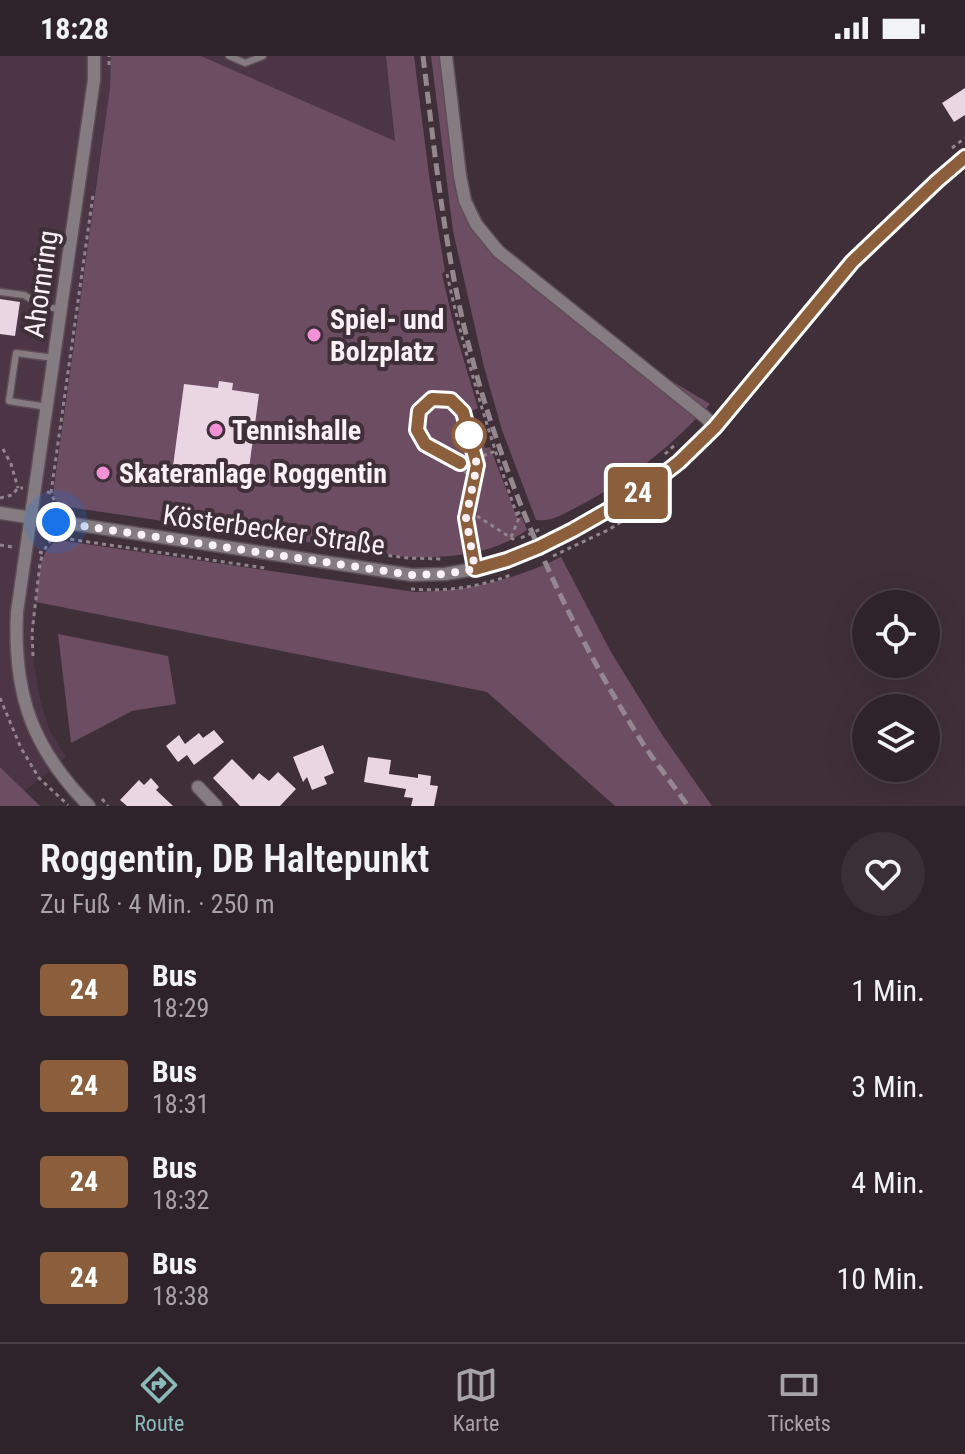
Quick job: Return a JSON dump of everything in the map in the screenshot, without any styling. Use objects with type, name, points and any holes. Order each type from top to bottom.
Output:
[{"type":"street","name":"Ahornring","points":[[89,806],[53,766],[33,727],[23,699],[15,640],[94,80],[94,56]]},
{"type":"street","points":[[446,56],[460,176],[465,201],[476,224],[498,251],[715,427]]},
{"type":"street","name":"Kösterbecker Straße","points":[[0,513],[412,575],[445,574],[507,560],[607,512],[643,490],[679,462],[715,427],[852,262],[965,157]]},
{"type":"street","points":[[198,787],[216,806]]},
{"type":"lane","points":[[229,56],[245,63],[263,56]]},
{"type":"lane","points":[[0,292],[24,295],[43,307],[61,309]]},
{"type":"lane","points":[[47,407],[9,401],[10,389],[16,353],[54,358]]},
{"type":"lane","points":[[475,482],[460,463],[425,444],[417,430],[419,411],[432,399],[451,400],[463,412],[476,458],[475,482],[466,518],[475,569]]},
{"type":"path","points":[[109,56],[109,71]]},
{"type":"path","points":[[944,156],[965,138]]},
{"type":"path","points":[[58,509],[51,493],[92,196]]},
{"type":"path","points":[[447,274],[471,376],[518,518]]},
{"type":"path","points":[[664,456],[684,436]]},
{"type":"path","points":[[3,449],[18,488]]},
{"type":"path","points":[[476,458],[496,450]]},
{"type":"path","points":[[621,487],[653,463]]},
{"type":"path","points":[[18,488],[51,493]]},
{"type":"path","points":[[0,498],[12,495],[18,488]]},
{"type":"path","points":[[544,560],[610,529],[662,494]]},
{"type":"path","points":[[468,511],[516,541],[551,524]]},
{"type":"path","points":[[511,537],[520,512]]},
{"type":"path","points":[[509,523],[515,525]]},
{"type":"path","points":[[33,664],[32,633],[40,563],[48,543],[55,537],[271,569]]},
{"type":"path","points":[[0,545],[43,553]]},
{"type":"path","points":[[317,545],[408,558],[446,559]]},
{"type":"path","points":[[405,588],[446,589],[476,585],[522,570]]},
{"type":"path","points":[[0,698],[21,748],[39,778],[69,806]]},
{"type":"path","points":[[99,796],[108,806]]},
{"type":"shaded area","points":[[0,56],[111,56],[110,88],[33,634],[40,700],[50,731],[66,757],[25,791],[0,767]]},
{"type":"shaded area","points":[[111,56],[201,56],[395,141],[386,56],[414,56],[445,271],[442,274],[478,408],[472,411],[485,448],[490,447],[517,518],[522,517],[527,530],[485,550],[439,557],[408,557],[61,506],[55,500],[53,493],[110,88]]},
{"type":"shaded area","points":[[201,56],[386,56],[396,142],[251,78]]},
{"type":"shaded area","points":[[431,56],[453,56],[470,197],[486,227],[508,252],[600,326],[670,380],[710,404],[680,435],[631,474],[596,497],[552,519],[536,520],[502,430],[484,367],[453,231]]},
{"type":"shaded area","points":[[58,540],[415,592],[490,583],[561,557],[611,652],[661,733],[712,806],[615,806],[487,692],[36,602],[43,559],[46,551]]},
{"type":"shaded area","points":[[58,634],[168,656],[176,704],[132,711],[71,743]]},
{"type":"shaded area","points":[[0,767],[40,806],[0,806]]},
{"type":"building","points":[[965,88],[965,115],[954,122],[942,103]]},
{"type":"building","points":[[0,299],[20,302],[15,336],[0,334]]},
{"type":"building","name":"Tennishalle","points":[[219,381],[233,383],[232,390],[259,394],[248,476],[173,466],[184,384],[218,388]]},
{"type":"building","points":[[214,730],[224,742],[194,765],[187,755],[178,762],[166,746],[179,735],[185,744],[199,733],[203,738]]},
{"type":"building","points":[[323,745],[334,773],[324,777],[327,784],[312,790],[307,777],[303,782],[293,757]]},
{"type":"building","points":[[368,757],[391,760],[389,774],[418,778],[418,774],[431,776],[430,785],[438,786],[434,806],[411,806],[413,798],[404,797],[406,789],[364,782]]},
{"type":"building","points":[[232,759],[253,780],[259,773],[269,781],[278,772],[296,789],[280,806],[240,806],[213,778]]},
{"type":"building","points":[[151,778],[159,787],[156,790],[173,806],[127,806],[120,800],[139,780],[144,785]]},
{"type":"railway","points":[[423,56],[457,293],[478,381],[515,490],[587,648],[645,747],[688,806]]},
{"type":"bus line","name":"24","points":[[460,463],[425,444],[417,430],[419,411],[432,399],[451,400],[463,412],[477,465],[466,518],[475,569],[539,547],[607,512],[643,490],[679,462],[715,427],[852,262],[965,157]]},
{"type":"place","name":"Spiel- und Bolzplatz","points":[[314,335]]},
{"type":"place","name":"Tennishalle","points":[[216,430]]},
{"type":"place","name":"Skateranlage Roggentin","points":[[103,473]]},
{"type":"route","points":[[56,522],[412,575],[475,569],[466,518],[477,465],[469,435]]}]
